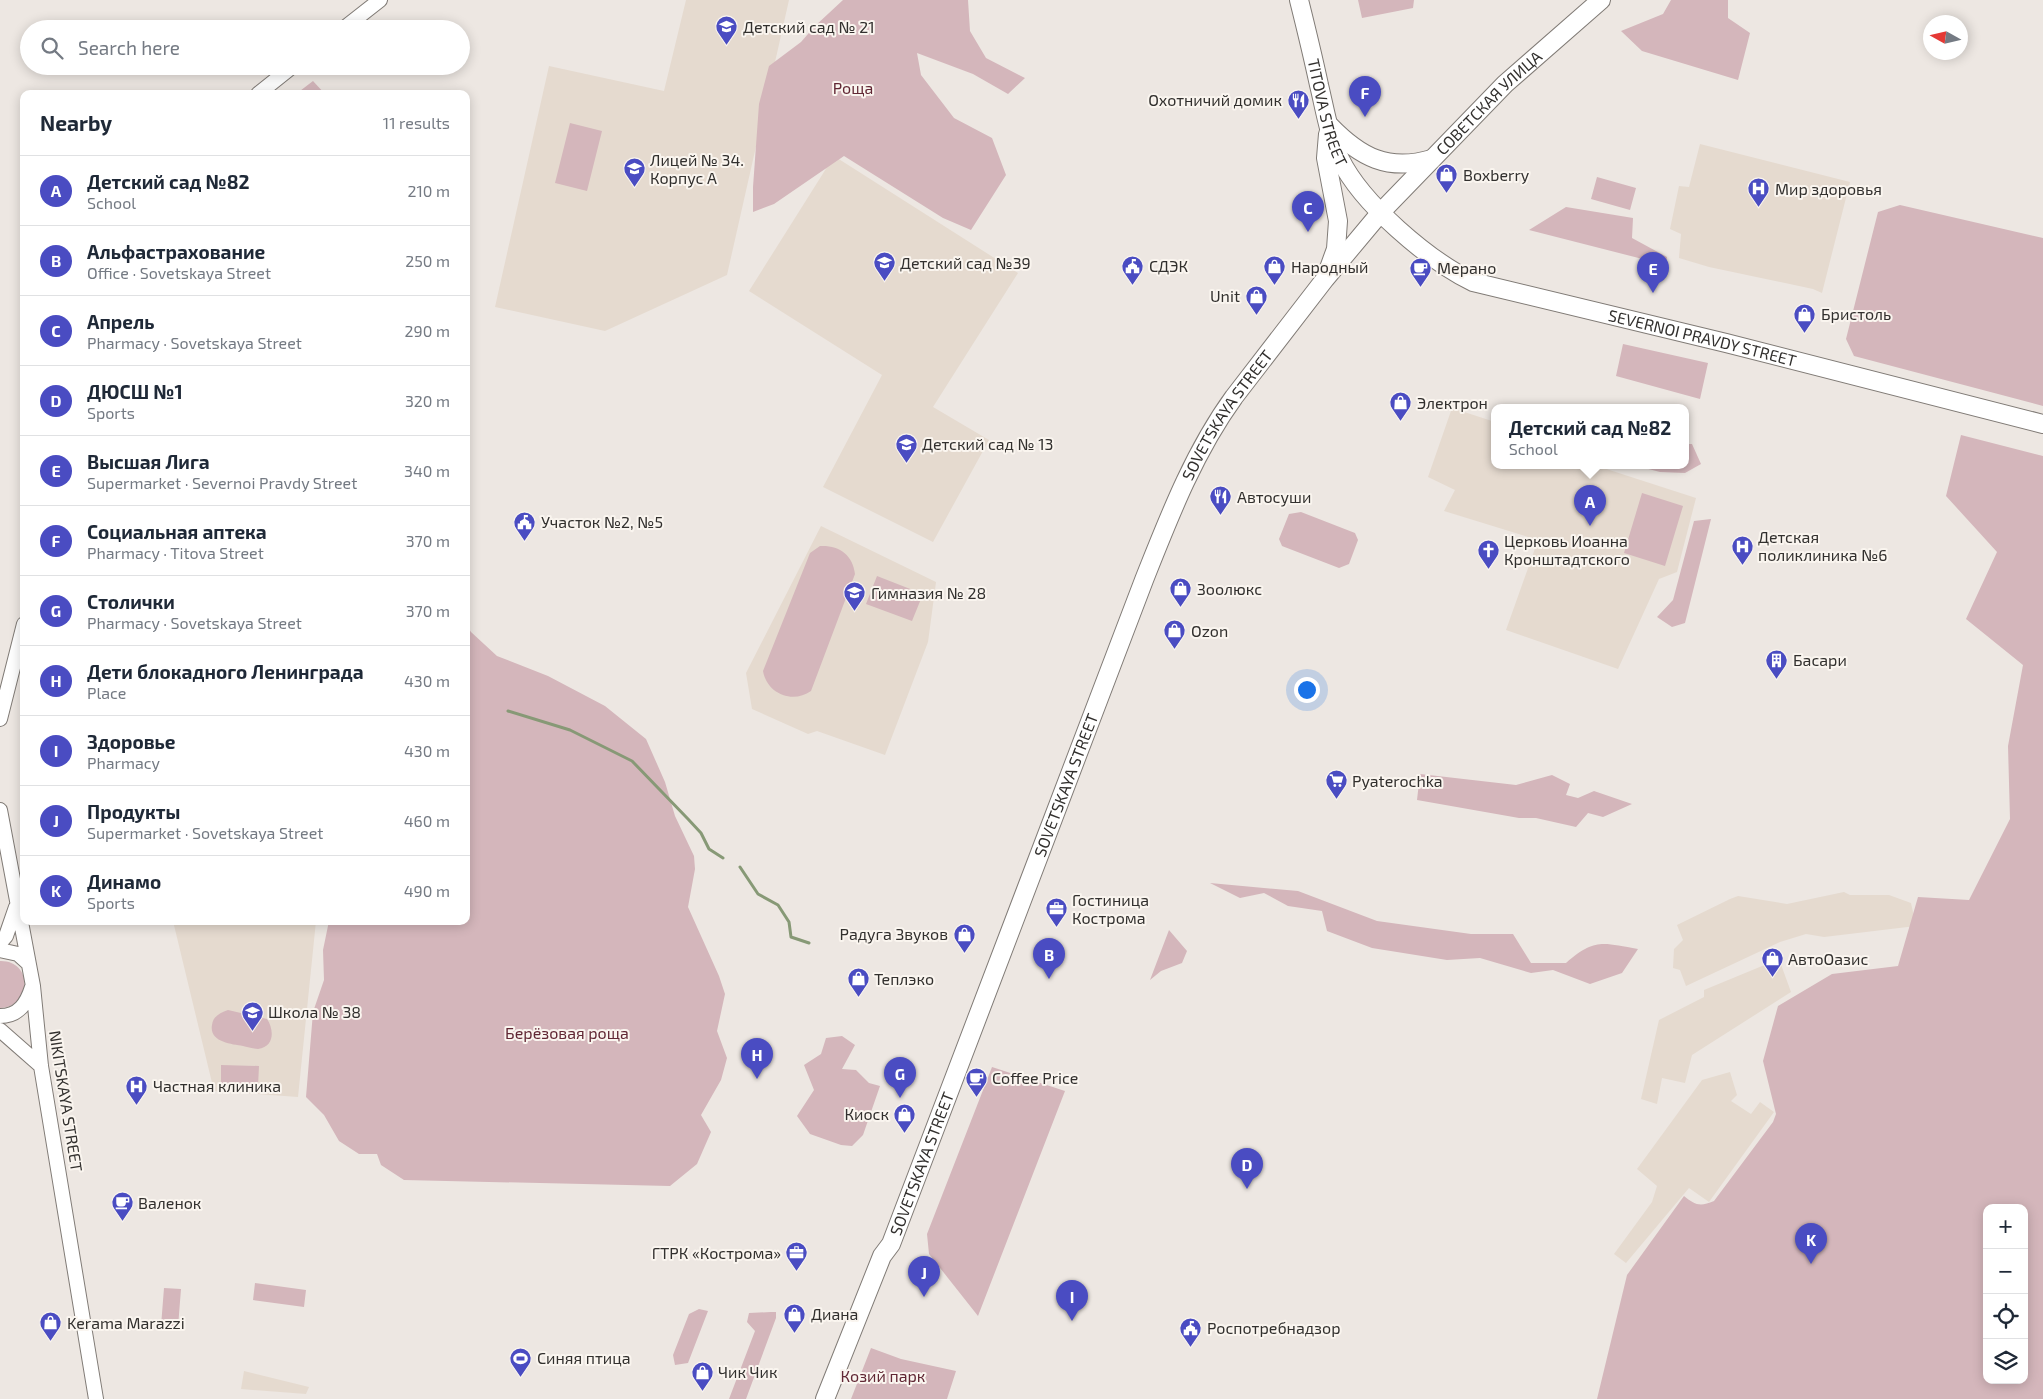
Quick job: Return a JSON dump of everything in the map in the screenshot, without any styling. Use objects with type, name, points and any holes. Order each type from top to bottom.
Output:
[{"type":"main road","name":"TITOVA STREET","points":[[1299,0],[1328,124],[1340,159],[1355,182],[1381,212]]},
{"type":"main road","name":"СОВЕТСКАЯ УЛИЦА","points":[[1381,212],[1505,84],[1601,0]]},
{"type":"main road","points":[[1328,124],[1352,146],[1374,160],[1393,164],[1412,164],[1432,159]]},
{"type":"main road","points":[[1325,279],[1336,249],[1338,221],[1326,158],[1328,124]]},
{"type":"main road","name":"SOVETSKAYA STREET","points":[[825,1399],[882,1256],[891,1244],[1088,724],[1179,495],[1223,412],[1325,279],[1381,212]]},
{"type":"main road","name":"SEVERNOI PRAVDY STREET","points":[[1381,212],[1446,267],[1472,282],[1826,368],[2043,424]]},
{"type":"street","points":[[354,20],[380,0]]},
{"type":"street","points":[[263,90],[282,75]]},
{"type":"street","points":[[0,719],[20,640]]},
{"type":"street","name":"NIKITSKAYA STREET","points":[[0,810],[20,922]]},
{"type":"street","points":[[0,943],[6,936],[17,906]]},
{"type":"street","name":"NIKITSKAYA STREET","points":[[21,925],[33,986],[41,1066],[96,1399]]},
{"type":"street","points":[[0,950],[18,954],[28,963]]},
{"type":"street","points":[[0,1016],[8,1016],[18,1012],[28,1000],[33,986]]},
{"type":"street","points":[[0,1030],[41,1066]]},
{"type":"shaded area","name":"Лицей № 34. Корпус А","points":[[686,0],[789,0],[727,275],[605,331],[495,307],[549,66],[664,91]]},
{"type":"shaded area","name":"Мир здоровья","points":[[1700,144],[1850,182],[1822,293],[1813,289],[1709,267],[1679,258],[1681,234],[1670,229],[1679,186],[1689,187]]},
{"type":"shaded area","name":"Детский сад №39","points":[[834,156],[1018,273],[933,407],[989,440],[933,542],[823,487],[882,375],[749,291]]},
{"type":"shaded area","points":[[1452,408],[1491,421],[1491,469],[1606,469],[1696,498],[1677,572],[1659,579],[1618,669],[1506,630],[1538,540],[1444,511],[1455,490],[1428,477]]},
{"type":"shaded area","name":"Гимназия № 28","points":[[821,526],[936,582],[928,642],[885,755],[817,731],[808,734],[752,709],[746,673]]},
{"type":"shaded area","points":[[1844,892],[1850,895],[1889,895],[1911,903],[1916,926],[1824,937],[1806,934],[1780,942],[1686,986],[1680,970],[1673,968],[1674,949],[1683,940],[1677,925],[1730,899],[1738,896],[1787,904]]},
{"type":"shaded area","name":"Школа № 38","points":[[174,925],[316,925],[298,1097],[214,1091]]},
{"type":"shaded area","points":[[1779,959],[1791,992],[1692,1055],[1685,1083],[1662,1078],[1657,1104],[1641,1099],[1659,1020],[1704,997],[1704,990]]},
{"type":"shaded area","points":[[1730,1072],[1737,1095],[1731,1101],[1751,1114],[1760,1102],[1774,1112],[1709,1202],[1689,1188],[1626,1263],[1614,1254],[1652,1202],[1657,1186],[1637,1169],[1702,1080]]},
{"type":"shaded area","points":[[244,1371],[309,1387],[306,1394],[241,1389]]},
{"type":"green space","name":"Роща","points":[[843,0],[968,0],[970,31],[986,58],[1025,78],[1008,94],[973,74],[917,53],[921,75],[954,118],[992,138],[1006,175],[971,230],[943,218],[844,156],[774,204],[753,212],[759,104],[769,66],[801,42]]},
{"type":"green space","points":[[1358,0],[1414,0],[1413,8],[1362,18]]},
{"type":"green space","points":[[1671,0],[1728,0],[1728,18],[1750,33],[1738,80],[1642,51],[1621,31],[1663,14]]},
{"type":"green space","points":[[313,81],[321,90],[301,90]]},
{"type":"green space","points":[[570,123],[602,131],[587,191],[555,183]]},
{"type":"green space","points":[[1597,177],[1636,188],[1630,210],[1591,199]]},
{"type":"green space","points":[[1900,205],[2043,238],[2043,406],[1854,356],[1846,339],[1878,212]]},
{"type":"green space","points":[[1566,207],[1633,218],[1632,238],[1667,257],[1666,265],[1529,230]]},
{"type":"green space","points":[[1623,344],[1708,363],[1700,399],[1616,376]]},
{"type":"green space","points":[[1961,435],[2043,456],[2043,1399],[1597,1399],[1627,1275],[1684,1196],[1698,1204],[1714,1201],[1773,1122],[1776,1114],[1763,1061],[1778,1006],[1832,974],[1898,966],[1918,897],[1969,900],[2010,819],[2008,746],[2023,665],[1966,619],[1997,552],[1946,496]]},
{"type":"green space","points":[[1689,444],[1692,444],[1701,464],[1685,473],[1660,472],[1648,469],[1689,469]]},
{"type":"green space","points":[[1642,493],[1683,506],[1665,566],[1624,553]]},
{"type":"green space","points":[[1301,512],[1355,533],[1358,540],[1349,564],[1339,568],[1282,546],[1279,539],[1289,514]]},
{"type":"green space","points":[[1711,519],[1685,623],[1672,627],[1657,617],[1673,600],[1694,521]]},
{"type":"green space","points":[[820,546],[833,547],[844,552],[854,567],[855,574],[811,691],[796,697],[789,696],[775,691],[765,679],[763,671],[810,553]]},
{"type":"green space","points":[[877,576],[923,594],[912,621],[866,604]]},
{"type":"green space","name":"Берёзовая роща","points":[[470,630],[497,656],[548,676],[605,706],[646,739],[665,782],[675,816],[694,856],[695,869],[688,907],[719,976],[725,994],[717,1031],[727,1058],[721,1080],[701,1115],[711,1132],[697,1164],[670,1186],[404,1180],[381,1165],[377,1154],[359,1154],[339,1141],[324,1115],[306,1097],[313,1012],[324,980],[323,950],[328,925],[470,925]]},
{"type":"green space","points":[[1420,774],[1516,785],[1552,775],[1570,784],[1566,795],[1578,798],[1594,791],[1632,804],[1603,817],[1588,813],[1576,827],[1536,818],[1519,818],[1417,800]]},
{"type":"green space","points":[[1210,883],[1298,891],[1377,921],[1471,934],[1513,934],[1531,963],[1566,963],[1584,949],[1599,944],[1638,949],[1622,973],[1590,984],[1553,970],[1531,973],[1480,958],[1447,960],[1372,948],[1327,931],[1322,911],[1288,906],[1264,893],[1240,898]]},
{"type":"green space","points":[[1169,930],[1187,951],[1182,963],[1161,971],[1150,980]]},
{"type":"green space","points":[[0,961],[11,963],[18,968],[23,975],[25,983],[19,1000],[11,1005],[0,1008]]},
{"type":"green space","points":[[228,1010],[267,1019],[272,1032],[268,1045],[264,1048],[256,1049],[217,1039],[212,1031],[214,1019],[217,1015]]},
{"type":"green space","points":[[842,1036],[855,1045],[842,1069],[856,1070],[869,1083],[880,1086],[863,1135],[852,1146],[841,1145],[810,1134],[797,1116],[814,1090],[804,1065],[821,1054],[826,1038]]},
{"type":"green space","points":[[221,1065],[259,1066],[258,1086],[221,1085]]},
{"type":"green space","points":[[992,1067],[1065,1091],[978,1316],[929,1254],[927,1234]]},
{"type":"green space","points":[[255,1283],[306,1290],[304,1307],[253,1300]]},
{"type":"green space","points":[[164,1288],[181,1289],[178,1327],[161,1326]]},
{"type":"green space","points":[[699,1309],[708,1311],[688,1363],[675,1365],[673,1355],[689,1314]]},
{"type":"green space","points":[[776,1312],[776,1318],[746,1399],[729,1399],[755,1331],[747,1322],[749,1313]]},
{"type":"green space","name":"Козий парк","points":[[871,1348],[901,1359],[956,1371],[947,1399],[851,1399]]},
{"type":"waterway","points":[[508,711],[570,730],[632,761],[701,833],[709,849],[723,858]]},
{"type":"waterway","points":[[740,867],[758,894],[778,905],[789,922],[791,937],[809,943]]},
{"type":"place","name":"Детский сад № 21","points":[[727,46]]},
{"type":"place","name":"Социальная аптека","points":[[1365,117]]},
{"type":"place","name":"Охотничий домик","points":[[1298,119]]},
{"type":"place","name":"Лицей № 34. Корпус А","points":[[634,188]]},
{"type":"place","name":"Boxberry","points":[[1447,194]]},
{"type":"place","name":"Мир здоровья","points":[[1759,208]]},
{"type":"place","name":"Апрель","points":[[1308,232]]},
{"type":"place","name":"Детский сад №39","points":[[884,282]]},
{"type":"place","name":"СДЭК","points":[[1133,285]]},
{"type":"place","name":"Народный","points":[[1275,286]]},
{"type":"place","name":"Мерано","points":[[1421,287]]},
{"type":"place","name":"Высшая Лига","points":[[1653,293]]},
{"type":"place","name":"Unit","points":[[1256,315]]},
{"type":"place","name":"Бристоль","points":[[1805,333]]},
{"type":"place","name":"Электрон","points":[[1401,422]]},
{"type":"place","name":"Детский сад № 13","points":[[906,463]]},
{"type":"place","name":"Автосуши","points":[[1221,516]]},
{"type":"place","name":"Детский сад №82","points":[[1590,526]]},
{"type":"place","name":"Участок №2, №5","points":[[525,541]]},
{"type":"place","name":"Детская поликлиника №6","points":[[1742,565]]},
{"type":"place","name":"Церковь Иоанна Кронштадтского","points":[[1488,569]]},
{"type":"place","name":"Зоолюкс","points":[[1181,608]]},
{"type":"place","name":"Гимназия № 28","points":[[855,612]]},
{"type":"place","name":"Ozon","points":[[1175,650]]},
{"type":"place","name":"Басари","points":[[1777,679]]},
{"type":"place","name":"Pyaterochka","points":[[1336,800]]},
{"type":"place","name":"Гостиница Кострома","points":[[1056,928]]},
{"type":"place","name":"Радуга Звуков","points":[[964,953]]},
{"type":"place","name":"АвтоОазис","points":[[1772,978]]},
{"type":"place","name":"Альфастрахование","points":[[1049,979]]},
{"type":"place","name":"Теплэко","points":[[858,998]]},
{"type":"place","name":"Школа № 38","points":[[252,1031]]},
{"type":"place","name":"Дети блокадного Ленинграда","points":[[757,1079]]},
{"type":"place","name":"Coffee Price","points":[[976,1097]]},
{"type":"place","name":"Столички","points":[[900,1098]]},
{"type":"place","name":"Частная клиника","points":[[137,1105]]},
{"type":"place","name":"Киоск","points":[[905,1133]]},
{"type":"place","name":"ДЮСШ №1","points":[[1247,1189]]},
{"type":"place","name":"Валенок","points":[[122,1222]]},
{"type":"place","name":"Динамо","points":[[1811,1264]]},
{"type":"place","name":"ГТРК «Кострома»","points":[[797,1272]]},
{"type":"place","name":"Продукты","points":[[924,1297]]},
{"type":"place","name":"Здоровье","points":[[1072,1321]]},
{"type":"place","name":"Диана","points":[[795,1333]]},
{"type":"place","name":"Kerama Marazzi","points":[[51,1342]]},
{"type":"place","name":"Роспотребнадзор","points":[[1191,1347]]},
{"type":"place","name":"Синяя птица","points":[[521,1377]]},
{"type":"place","name":"Чик Чик","points":[[702,1391]]}]
